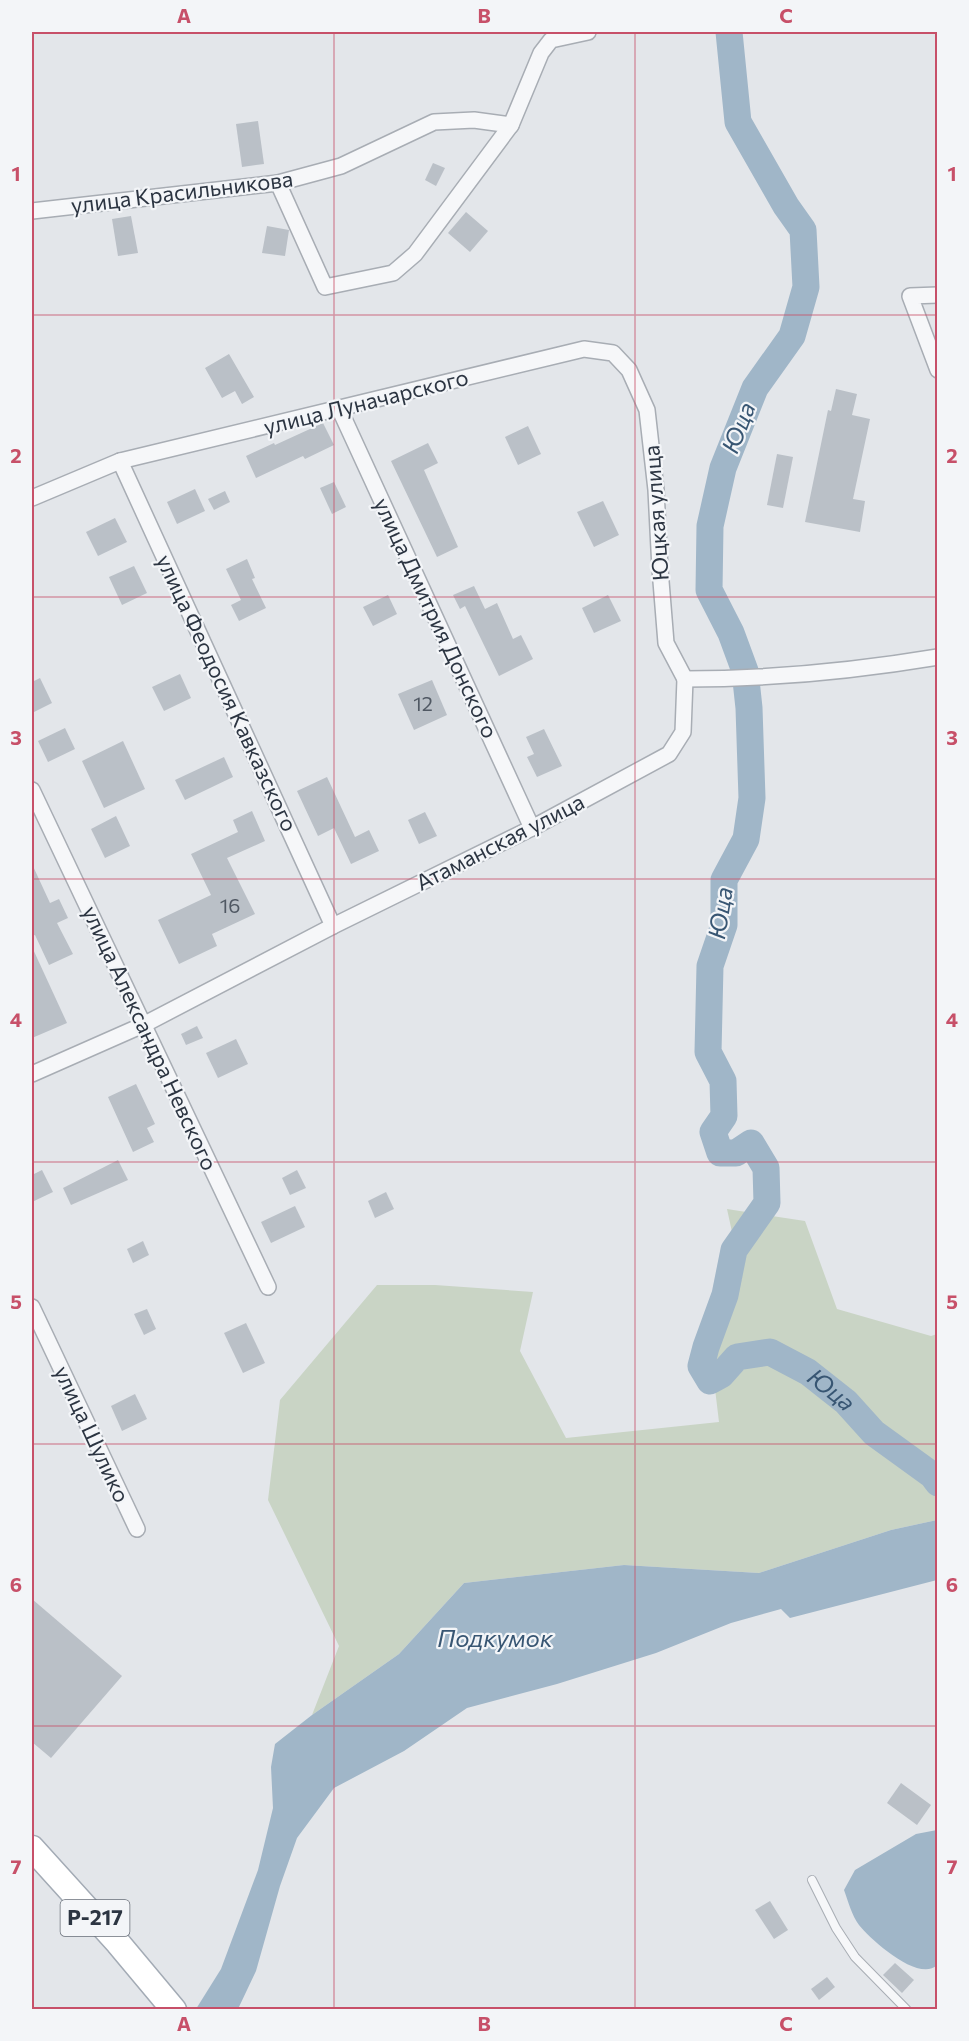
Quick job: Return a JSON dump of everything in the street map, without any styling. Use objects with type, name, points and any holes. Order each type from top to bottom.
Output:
[{"type":"main road","name":"Р-217","points":[[32,1848],[152,1999]]},
{"type":"main road","name":"Р-217","points":[[32,1871],[152,1999],[174,2010]]},
{"type":"street","points":[[278,183],[325,287],[393,273],[415,254],[511,125],[540,53],[551,40],[588,32]]},
{"type":"street","name":"улица Красильникова","points":[[32,211],[278,183],[341,165],[434,122],[474,120],[511,125]]},
{"type":"street","points":[[938,295],[910,296],[938,370]]},
{"type":"street","name":"улица Луначарского","points":[[32,498],[120,461],[584,349],[613,353]]},
{"type":"street","name":"Юцкая улица","points":[[613,353],[629,370],[647,410],[656,490],[666,643],[685,679]]},
{"type":"street","name":"улица Дмитрия Донского","points":[[339,408],[532,828]]},
{"type":"street","name":"улица Феодосия Кавказского","points":[[120,461],[333,926]]},
{"type":"street","points":[[685,679],[746,679],[857,669],[938,657]]},
{"type":"street","name":"Атаманская улица","points":[[32,1074],[143,1025],[333,926],[532,828],[669,754],[683,732],[685,679]]},
{"type":"street","name":"улица Александра Невского","points":[[32,790],[268,1287]]},
{"type":"street","name":"улица Шулико","points":[[32,1307],[137,1529]]},
{"type":"lane","points":[[812,1880],[836,1928],[855,1957],[908,2010]]},
{"type":"green space","points":[[727,1209],[805,1221],[837,1309],[931,1336],[937,1334],[937,1520],[891,1530],[759,1573],[624,1565],[464,1583],[399,1654],[312,1715],[339,1646],[268,1500],[280,1400],[377,1285],[435,1285],[533,1292],[520,1351],[566,1438],[719,1422],[712,1364],[717,1336],[742,1278]]},
{"type":"water","name":"Подкумок","points":[[937,1520],[937,1580],[790,1618],[781,1609],[731,1623],[656,1653],[557,1684],[467,1708],[404,1751],[334,1788],[297,1838],[280,1886],[256,1971],[238,2009],[196,2009],[221,1969],[258,1870],[273,1808],[271,1767],[275,1744],[399,1654],[464,1583],[624,1565],[759,1573],[891,1530]]},
{"type":"water","points":[[937,1830],[937,1965],[929,1969],[908,1964],[884,1949],[865,1932],[854,1917],[844,1890],[855,1870],[916,1834]]},
{"type":"building","points":[[258,121],[264,164],[242,167],[236,124]]},
{"type":"building","points":[[433,163],[445,168],[436,186],[425,180]]},
{"type":"building","points":[[466,212],[488,231],[470,252],[448,233]]},
{"type":"building","points":[[131,216],[138,253],[118,256],[112,219]]},
{"type":"building","points":[[267,226],[289,230],[285,256],[262,253]]},
{"type":"building","points":[[229,354],[254,397],[242,404],[235,391],[222,398],[205,368]]},
{"type":"building","points":[[836,389],[857,394],[852,415],[870,419],[853,499],[865,501],[860,532],[805,522],[828,410],[831,411]]},
{"type":"building","points":[[323,423],[334,445],[305,459],[303,456],[256,478],[246,456]]},
{"type":"building","points":[[528,426],[541,454],[518,465],[505,437]]},
{"type":"building","points":[[428,443],[438,463],[424,470],[458,547],[437,557],[391,461]]},
{"type":"building","points":[[777,454],[793,457],[783,508],[767,505]]},
{"type":"building","points":[[334,482],[346,507],[332,514],[320,488]]},
{"type":"building","points":[[195,489],[205,511],[177,524],[167,502]]},
{"type":"building","points":[[225,491],[230,502],[214,510],[208,499]]},
{"type":"building","points":[[603,501],[619,535],[594,547],[577,512]]},
{"type":"building","points":[[115,518],[127,542],[98,556],[86,532]]},
{"type":"building","points":[[247,559],[255,578],[252,579],[266,608],[239,621],[231,605],[241,600],[226,569]]},
{"type":"building","points":[[134,566],[147,593],[122,605],[109,577]]},
{"type":"building","points":[[474,586],[485,609],[497,603],[513,639],[521,635],[533,659],[499,676],[465,606],[460,609],[453,595]]},
{"type":"building","points":[[388,595],[397,614],[373,626],[363,607]]},
{"type":"building","points":[[608,595],[621,621],[594,633],[582,608]]},
{"type":"building","points":[[180,674],[191,698],[164,711],[152,687]]},
{"type":"building","points":[[40,678],[52,703],[32,713],[32,682]]},
{"type":"building","points":[[432,680],[447,715],[414,730],[398,694]]},
{"type":"building","points":[[65,728],[75,749],[48,762],[38,741]]},
{"type":"building","points":[[544,729],[562,766],[537,777],[527,757],[534,754],[526,737]]},
{"type":"building","points":[[123,741],[145,789],[104,808],[82,761]]},
{"type":"building","points":[[224,757],[233,777],[185,800],[175,780]]},
{"type":"building","points":[[327,777],[355,837],[369,830],[379,851],[351,864],[334,828],[318,836],[297,791]]},
{"type":"building","points":[[252,811],[265,841],[227,858],[255,914],[212,934],[217,946],[179,964],[158,920],[211,895],[191,854],[238,832],[233,820]]},
{"type":"building","points":[[425,812],[437,836],[419,844],[408,820]]},
{"type":"building","points":[[116,816],[130,846],[105,858],[91,829]]},
{"type":"building","points":[[32,864],[50,903],[59,899],[68,918],[57,923],[73,954],[49,965],[35,935],[32,936]]},
{"type":"building","points":[[32,947],[67,1023],[32,1038]]},
{"type":"building","points":[[197,1026],[203,1038],[186,1045],[181,1034]]},
{"type":"building","points":[[236,1039],[248,1064],[218,1078],[206,1053]]},
{"type":"building","points":[[136,1084],[155,1124],[147,1128],[154,1142],[133,1152],[108,1097]]},
{"type":"building","points":[[118,1160],[128,1180],[71,1205],[63,1188]]},
{"type":"building","points":[[42,1170],[53,1192],[32,1202],[32,1175]]},
{"type":"building","points":[[297,1170],[306,1188],[290,1195],[282,1178]]},
{"type":"building","points":[[386,1192],[394,1209],[375,1218],[368,1201]]},
{"type":"building","points":[[295,1206],[305,1227],[271,1243],[261,1222]]},
{"type":"building","points":[[143,1241],[149,1255],[133,1263],[127,1249]]},
{"type":"building","points":[[147,1309],[156,1329],[144,1335],[134,1314]]},
{"type":"building","points":[[246,1323],[265,1363],[243,1373],[224,1333]]},
{"type":"building","points":[[135,1394],[147,1419],[122,1431],[111,1406]]},
{"type":"building","points":[[32,1599],[122,1676],[51,1758],[32,1742]]},
{"type":"building","points":[[901,1783],[931,1805],[917,1825],[887,1803]]},
{"type":"building","points":[[770,1901],[788,1930],[774,1939],[755,1910]]},
{"type":"building","points":[[895,1963],[914,1980],[902,1993],[883,1975]]},
{"type":"building","points":[[827,1977],[835,1987],[819,2000],[811,1989]]},
{"type":"waterway","name":"Юца","points":[[729,32],[738,122],[786,206],[803,230],[806,287],[792,336],[755,388],[723,468],[710,526],[709,590],[731,633],[745,671],[749,708],[752,798],[746,839],[724,880],[724,925],[710,966],[708,1052],[723,1081],[724,1116],[713,1132],[720,1153],[736,1153],[751,1143],[766,1168],[767,1203],[734,1250],[725,1295],[701,1366],[710,1381],[721,1375],[737,1357],[770,1352],[808,1372],[846,1402],[874,1433],[932,1475],[938,1483]]}]
